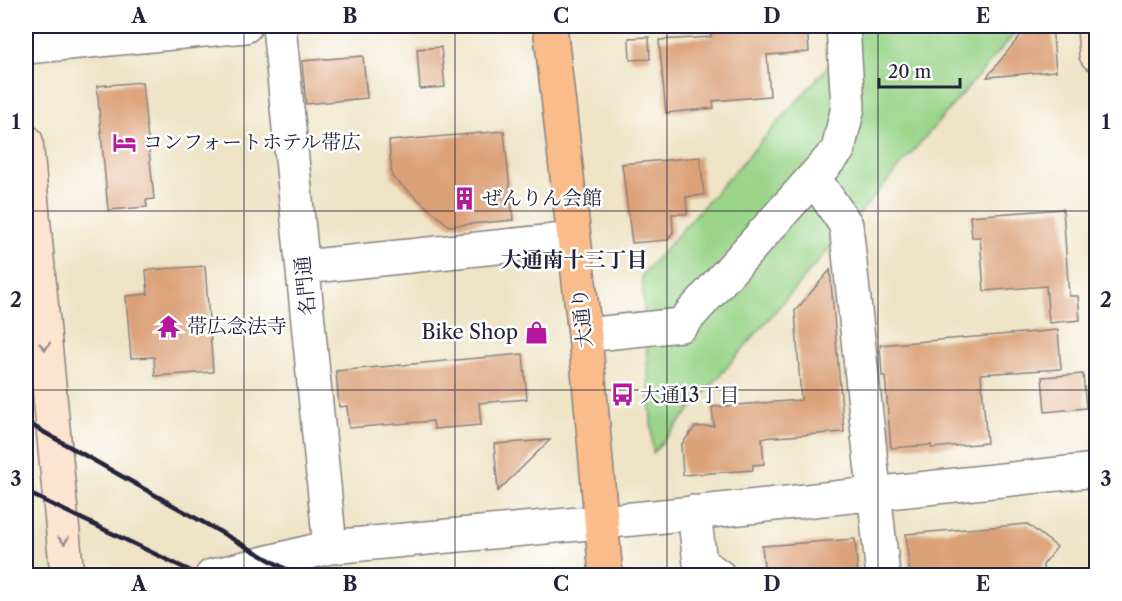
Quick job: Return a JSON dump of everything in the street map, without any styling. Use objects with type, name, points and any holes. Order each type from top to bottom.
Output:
[{"type":"highway","name":"大通り","points":[[550,26],[585,335],[606,576]]},
{"type":"street","points":[[26,47],[245,26]]},
{"type":"street","name":"名門通","points":[[279,26],[330,547]]},
{"type":"street","points":[[585,335],[681,325],[838,150],[848,107],[843,26]]},
{"type":"street","points":[[1094,26],[1096,54]]},
{"type":"street","points":[[26,141],[67,576]]},
{"type":"street","points":[[814,178],[846,225],[883,576]]},
{"type":"street","points":[[303,267],[573,239]]},
{"type":"street","points":[[212,576],[330,547],[600,522],[1096,470]]},
{"type":"street","points":[[694,512],[699,563],[719,576]]},
{"type":"green space","points":[[856,26],[1021,26],[653,453],[642,275],[857,34]]},
{"type":"building","points":[[710,26],[807,26],[809,52],[767,55],[770,96],[713,101],[714,108],[666,113],[659,40],[711,37]]},
{"type":"building","points":[[1028,26],[1052,26],[1056,71],[987,77]]},
{"type":"building","points":[[649,37],[650,59],[630,60],[629,38]]},
{"type":"building","points":[[441,47],[445,87],[420,89],[417,49]]},
{"type":"building","points":[[363,56],[367,98],[306,104],[302,61]]},
{"type":"building","name":"コンフォートホテル帯広","points":[[142,82],[154,199],[146,200],[147,207],[108,210],[97,86]]},
{"type":"building","name":"ぜんりん会館","points":[[504,131],[513,220],[449,226],[392,177],[389,141]]},
{"type":"building","points":[[700,157],[704,195],[686,197],[687,214],[672,214],[673,232],[668,240],[632,243],[622,164]]},
{"type":"building","points":[[1063,209],[1069,296],[1078,296],[1080,320],[1049,323],[1046,286],[984,291],[980,237],[972,237],[970,216]]},
{"type":"building","name":"帯広念法寺","points":[[205,266],[213,372],[155,376],[154,357],[131,358],[126,296],[148,294],[146,270]]},
{"type":"building","points":[[830,270],[844,432],[762,438],[764,464],[753,465],[753,470],[683,475],[681,445],[695,427],[714,426],[712,407],[801,400],[795,311]]},
{"type":"building","points":[[1058,330],[1061,369],[981,374],[987,443],[931,448],[931,445],[891,448],[880,345]]},
{"type":"building","points":[[523,354],[527,399],[479,403],[481,425],[434,429],[433,421],[349,428],[347,406],[339,407],[336,371]]},
{"type":"building","points":[[1083,374],[1086,408],[1045,412],[1042,377]]},
{"type":"building","points":[[550,440],[498,491],[494,444]]},
{"type":"building","points":[[1027,524],[1057,547],[1043,565],[1044,576],[910,576],[906,534]]},
{"type":"building","points":[[855,539],[858,576],[765,576],[762,546]]},
{"type":"railway","points":[[26,422],[298,576]]},
{"type":"railway","points":[[26,492],[201,576]]},
{"type":"place","name":"コンフォートホテル帯広","points":[[125,142]]},
{"type":"place","name":"ぜんりん会館","points":[[464,198]]},
{"type":"place","name":"帯広念法寺","points":[[169,326]]},
{"type":"place","name":"Bike Shop","points":[[536,332]]},
{"type":"place","name":"大通13丁目","points":[[622,395]]},
{"type":"district","name":"大通南十三丁目","points":[[574,259]]}]
